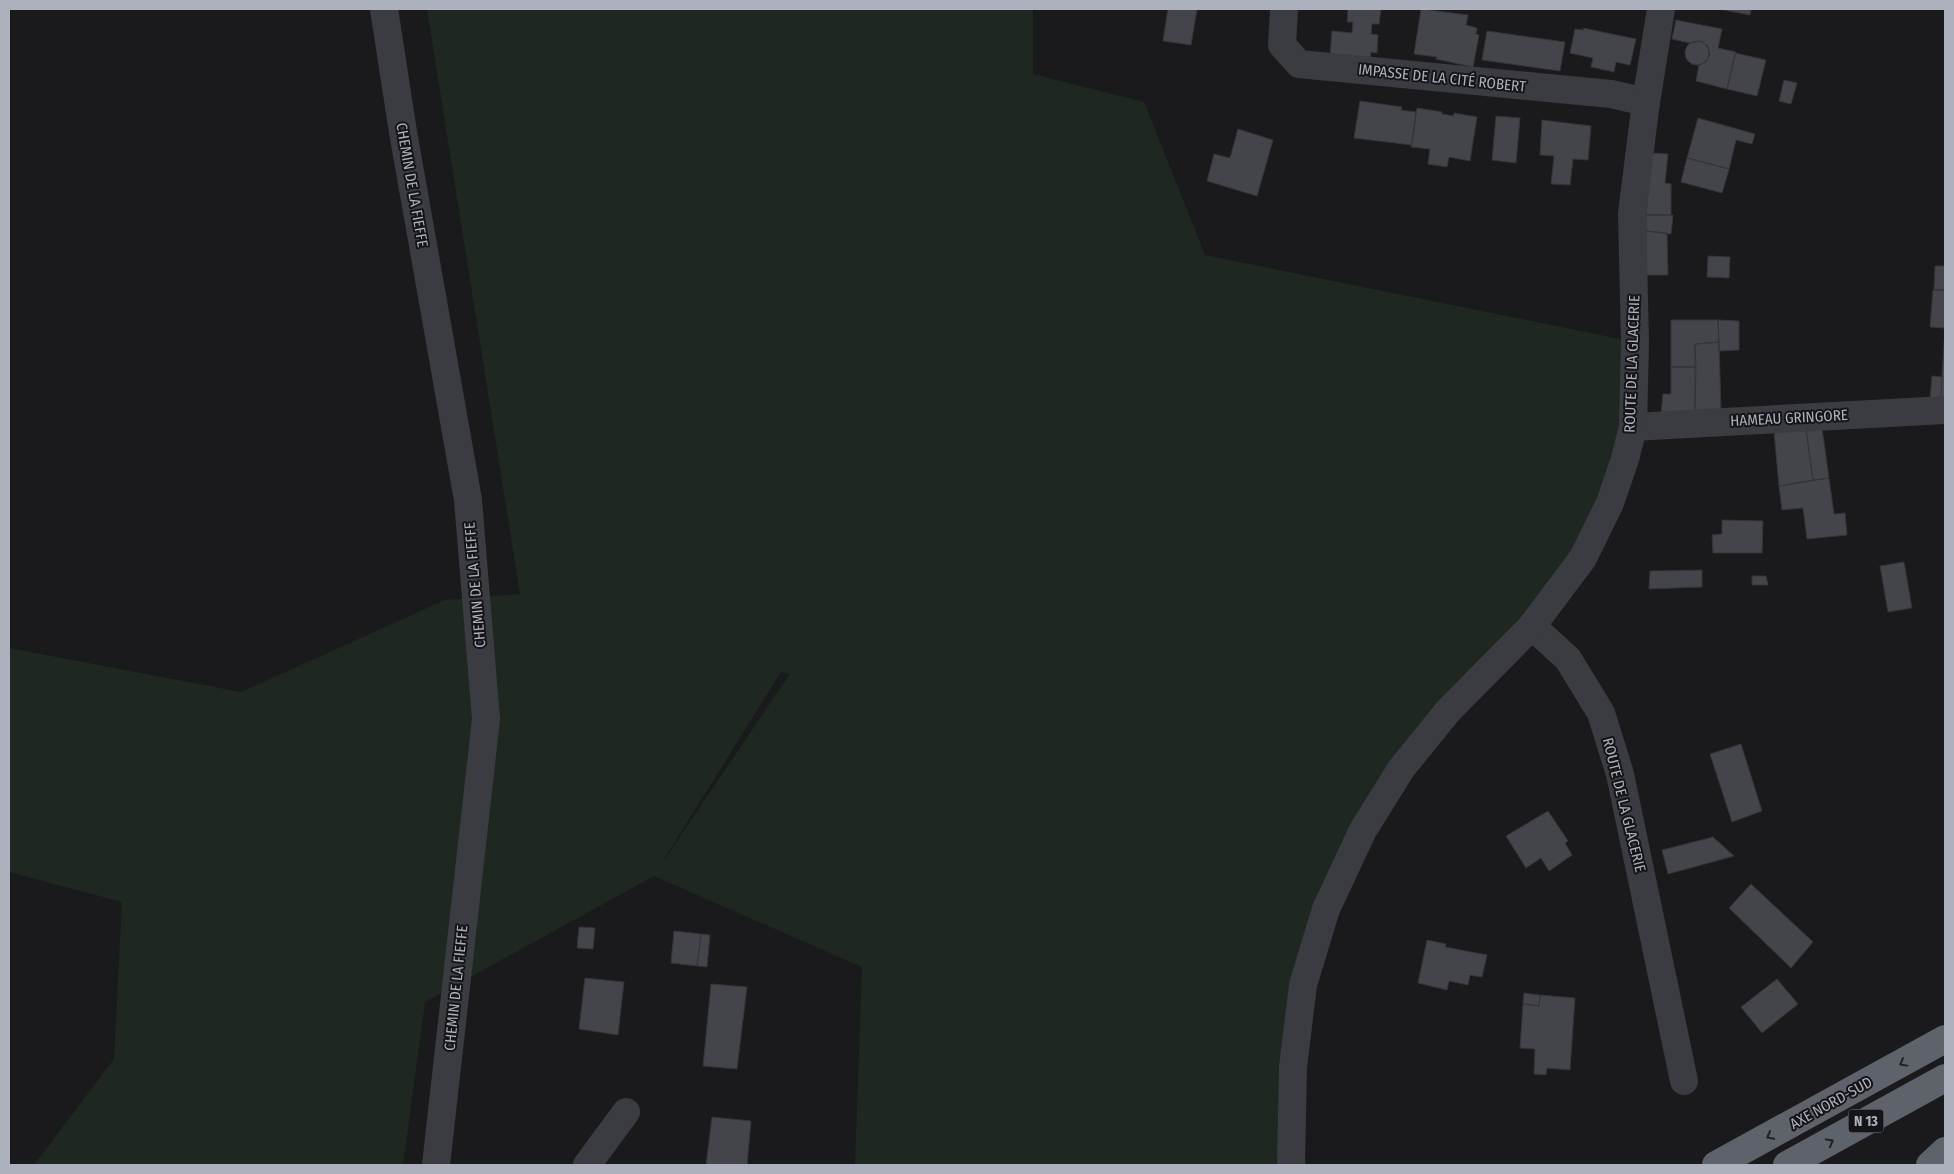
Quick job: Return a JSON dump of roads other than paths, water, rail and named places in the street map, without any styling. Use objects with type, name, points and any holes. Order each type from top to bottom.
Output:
[{"type":"highway","name":"AXE NORD-SUD","points":[[1716,1165],[1945,1039]]},
{"type":"highway","name":"N 13","points":[[1787,1165],[1945,1078]]},
{"type":"highway","points":[[1930,1165],[1945,1151]]},
{"type":"street","name":"CHEMIN DE LA FIEFFE","points":[[384,9],[403,132],[468,500],[486,719],[436,1165]]},
{"type":"street","name":"IMPASSE DE LA CITÉ ROBERT","points":[[1284,9],[1282,45],[1299,64],[1611,94],[1646,102]]},
{"type":"street","name":"ROUTE DE LA GLACERIE","points":[[1661,9],[1646,102],[1632,213],[1635,342],[1633,427],[1625,459],[1610,502],[1583,558],[1532,626],[1568,659],[1601,713],[1620,774],[1684,1082]]},
{"type":"street","name":"HAMEAU GRINGORE","points":[[1633,427],[1945,410]]},
{"type":"street","points":[[1291,1165],[1293,1067],[1303,985],[1326,909],[1363,830],[1401,769],[1448,711],[1532,626]]},
{"type":"street","points":[[586,1165],[626,1112]]}]
